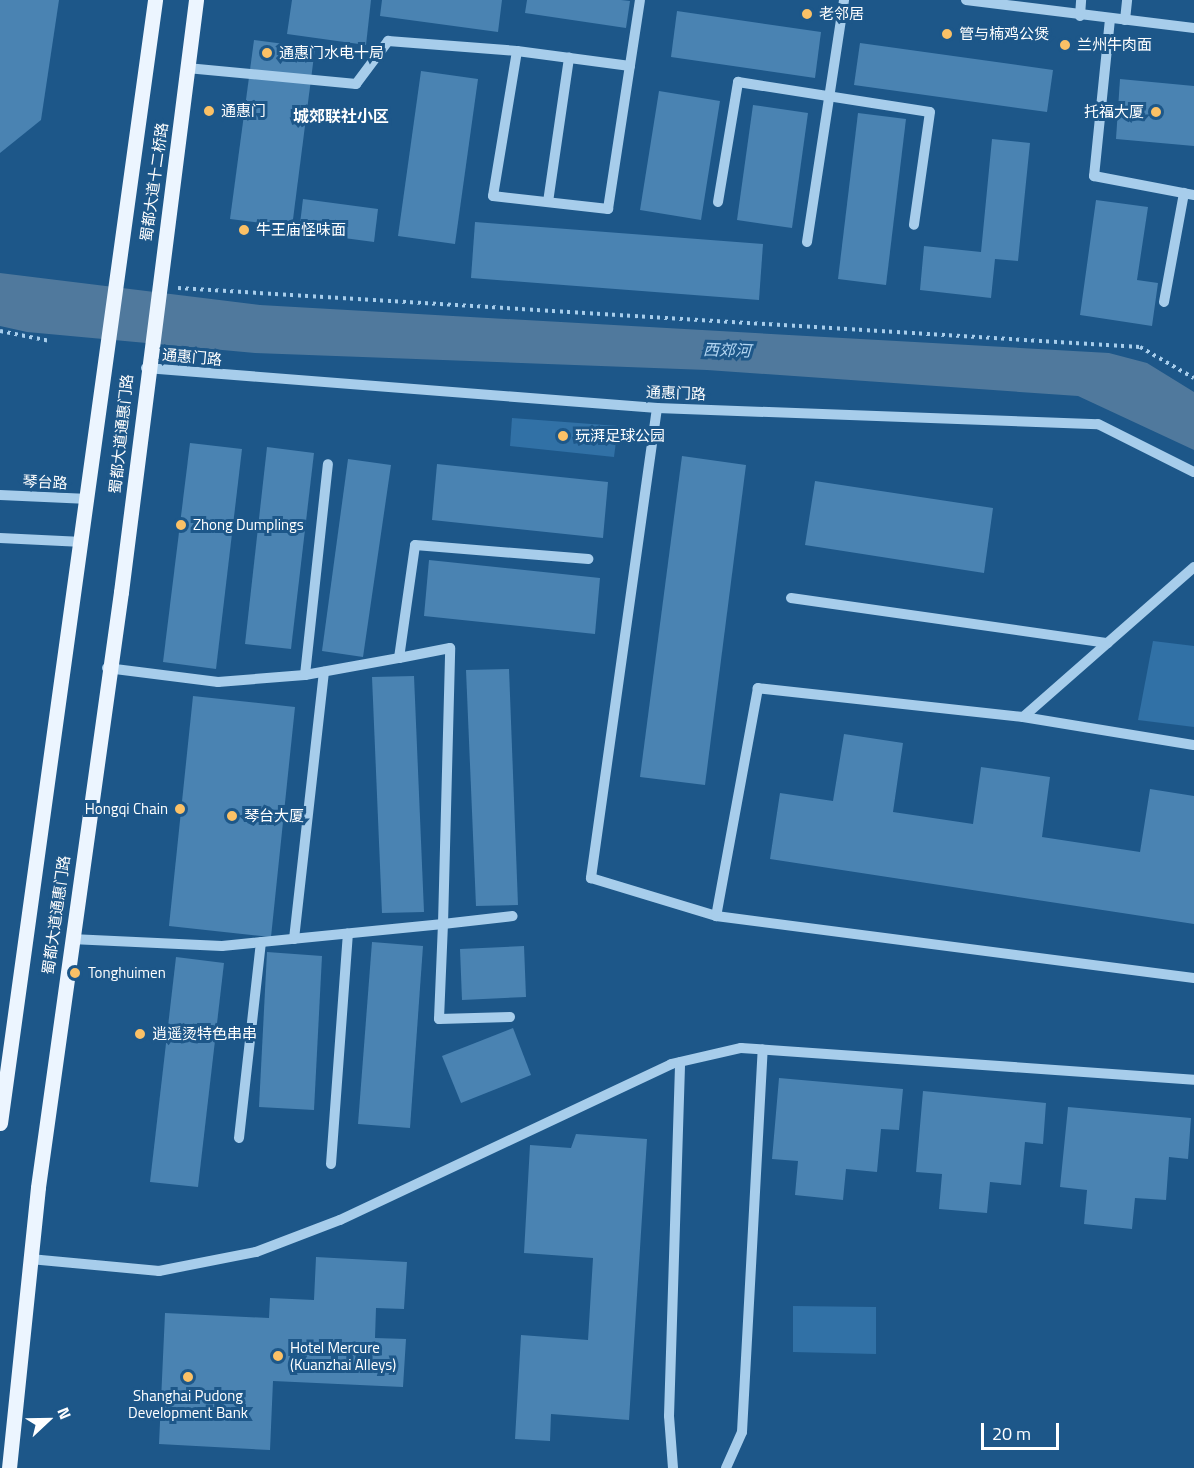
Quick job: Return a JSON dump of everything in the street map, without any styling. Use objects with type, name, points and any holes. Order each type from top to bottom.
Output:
[{"type":"main road","name":"蜀都大道十二桥路","points":[[105,367],[155,0]]},
{"type":"main road","name":"蜀都大道十二桥路","points":[[147,368],[196,0]]},
{"type":"main road","name":"蜀都大道通惠门路","points":[[0,1123],[83,542],[105,367]]},
{"type":"main road","name":"蜀都大道通惠门路","points":[[6,1459],[107,668],[122,592],[147,368]]},
{"type":"street","points":[[517,51],[493,196],[608,209],[640,0]]},
{"type":"street","points":[[807,242],[844,0]]},
{"type":"street","points":[[966,0],[1080,16],[1194,28]]},
{"type":"street","points":[[1080,16],[1081,0]]},
{"type":"street","points":[[1125,20],[1128,0]]},
{"type":"street","points":[[1110,19],[1094,176],[1189,194],[1164,302]]},
{"type":"street","points":[[187,68],[356,84],[388,41],[517,51],[630,66]]},
{"type":"street","points":[[548,202],[569,58]]},
{"type":"street","points":[[718,202],[738,82],[930,112],[914,225]]},
{"type":"street","name":"通惠门路","points":[[147,368],[657,408],[1098,424],[1194,472]]},
{"type":"street","points":[[657,408],[591,878],[716,916],[1194,978]]},
{"type":"street","points":[[305,675],[328,464]]},
{"type":"street","name":"琴台路","points":[[0,495],[88,499]]},
{"type":"street","points":[[0,538],[83,542]]},
{"type":"street","points":[[399,658],[415,545],[588,559]]},
{"type":"street","points":[[1023,717],[1194,567]]},
{"type":"street","points":[[792,598],[1108,643]]},
{"type":"street","points":[[107,668],[218,682],[305,675],[450,648],[439,1019],[510,1017]]},
{"type":"street","points":[[294,939],[324,672]]},
{"type":"street","points":[[716,916],[758,688],[1023,717],[1194,745]]},
{"type":"street","points":[[71,939],[222,946],[513,916]]},
{"type":"street","points":[[331,1164],[348,934]]},
{"type":"street","points":[[239,1138],[261,942]]},
{"type":"street","points":[[30,1259],[159,1271],[256,1252],[340,1220],[680,1062],[741,1048],[1194,1080]]},
{"type":"street","points":[[726,1468],[742,1432],[763,1050]]},
{"type":"street","points":[[673,1468],[669,1416],[680,1062]]},
{"type":"path","points":[[158,286],[1140,347],[1194,378]]},
{"type":"path","points":[[0,331],[50,341]]},
{"type":"shaded area","name":"玩湃足球公园","points":[[512,418],[618,426],[614,457],[510,446]]},
{"type":"shaded area","points":[[1153,641],[1194,646],[1194,727],[1138,720]]},
{"type":"shaded area","points":[[793,1306],[876,1307],[876,1354],[793,1352]]},
{"type":"water","name":"西郊河","points":[[0,273],[260,305],[1109,353],[1147,363],[1194,392],[1194,450],[1078,396],[707,370],[255,353],[27,332],[0,326]]},
{"type":"building","points":[[0,0],[59,0],[41,120],[0,153]]},
{"type":"building","points":[[292,0],[371,0],[366,45],[287,34]]},
{"type":"building","points":[[382,0],[502,0],[498,32],[380,16]]},
{"type":"building","points":[[527,0],[630,1],[626,28],[525,13]]},
{"type":"building","points":[[677,11],[821,32],[815,78],[671,57]]},
{"type":"building","points":[[254,40],[315,48],[292,227],[230,219]]},
{"type":"building","points":[[860,43],[1053,70],[1047,112],[854,85]]},
{"type":"building","points":[[421,71],[478,79],[455,244],[398,236]]},
{"type":"building","name":"托福大厦","points":[[1120,79],[1194,86],[1194,146],[1116,139]]},
{"type":"building","points":[[659,91],[720,101],[701,220],[640,210]]},
{"type":"building","points":[[753,105],[808,113],[792,228],[737,220]]},
{"type":"building","points":[[858,113],[906,119],[886,285],[838,279]]},
{"type":"building","points":[[992,139],[1030,143],[1018,261],[995,259],[991,298],[920,290],[924,246],[981,252]]},
{"type":"building","points":[[303,199],[378,209],[374,242],[299,232]]},
{"type":"building","points":[[1096,200],[1148,207],[1137,280],[1158,283],[1152,326],[1080,315]]},
{"type":"building","points":[[475,222],[763,244],[759,300],[471,278]]},
{"type":"building","points":[[190,443],[242,449],[216,669],[163,662]]},
{"type":"building","points":[[267,447],[314,453],[291,649],[245,644]]},
{"type":"building","points":[[682,456],[746,465],[705,785],[640,777]]},
{"type":"building","points":[[348,459],[391,465],[363,657],[322,651]]},
{"type":"building","points":[[437,464],[608,482],[603,538],[432,520]]},
{"type":"building","points":[[815,481],[993,508],[984,573],[805,545]]},
{"type":"building","points":[[429,560],[600,578],[595,634],[424,616]]},
{"type":"building","points":[[509,669],[518,905],[476,906],[466,670]]},
{"type":"building","points":[[414,676],[424,912],[382,913],[372,677]]},
{"type":"building","name":"琴台大厦","points":[[193,696],[295,707],[271,937],[169,926]]},
{"type":"building","points":[[844,734],[903,743],[893,812],[973,824],[981,767],[1050,777],[1042,837],[1140,852],[1150,789],[1194,796],[1194,924],[770,859],[780,793],[833,801]]},
{"type":"building","points":[[372,942],[423,946],[410,1128],[358,1124]]},
{"type":"building","points":[[524,946],[526,997],[462,1000],[460,949]]},
{"type":"building","points":[[267,952],[322,956],[314,1110],[259,1107]]},
{"type":"building","points":[[176,957],[224,963],[198,1187],[150,1182]]},
{"type":"building","points":[[513,1028],[531,1075],[461,1103],[442,1056]]},
{"type":"building","points":[[779,1078],[903,1089],[899,1130],[881,1129],[877,1172],[846,1169],[843,1200],[795,1195],[798,1161],[772,1159]]},
{"type":"building","points":[[923,1091],[1046,1103],[1043,1144],[1025,1142],[1021,1185],[990,1182],[987,1213],[939,1209],[942,1174],[916,1172]]},
{"type":"building","points":[[1068,1107],[1191,1118],[1188,1159],[1169,1157],[1166,1200],[1135,1198],[1132,1229],[1084,1224],[1087,1190],[1060,1187]]},
{"type":"building","points":[[576,1134],[647,1139],[629,1420],[551,1414],[550,1441],[515,1439],[521,1335],[588,1340],[593,1258],[524,1253],[530,1145],[571,1148]]},
{"type":"building","points":[[316,1257],[407,1262],[404,1309],[376,1308],[375,1338],[406,1339],[403,1387],[273,1381],[270,1450],[159,1444],[165,1313],[269,1318],[270,1298],[314,1300]]},
{"type":"place","name":"老邻居","points":[[807,14]]},
{"type":"place","name":"管与楠鸡公煲","points":[[947,34]]},
{"type":"place","name":"兰州牛肉面","points":[[1065,45]]},
{"type":"place","name":"通惠门水电十局","points":[[267,53]]},
{"type":"place","name":"通惠门","points":[[209,111]]},
{"type":"place","name":"托福大厦","points":[[1156,112]]},
{"type":"place","name":"牛王庙怪味面","points":[[244,230]]},
{"type":"place","name":"玩湃足球公园","points":[[563,436]]},
{"type":"place","name":"Zhong Dumplings","points":[[181,525]]},
{"type":"place","name":"Hongqi Chain","points":[[180,809]]},
{"type":"place","name":"琴台大厦","points":[[232,816]]},
{"type":"place","name":"Tonghuimen","points":[[75,973]]},
{"type":"place","name":"逍遥烫特色串串","points":[[140,1034]]},
{"type":"place","name":"Hotel Mercure (Kuanzhai Alleys)","points":[[278,1356]]},
{"type":"place","name":"Shanghai Pudong Development Bank","points":[[188,1377]]},
{"type":"district","name":"城郊联社小区","points":[[341,116]]}]
